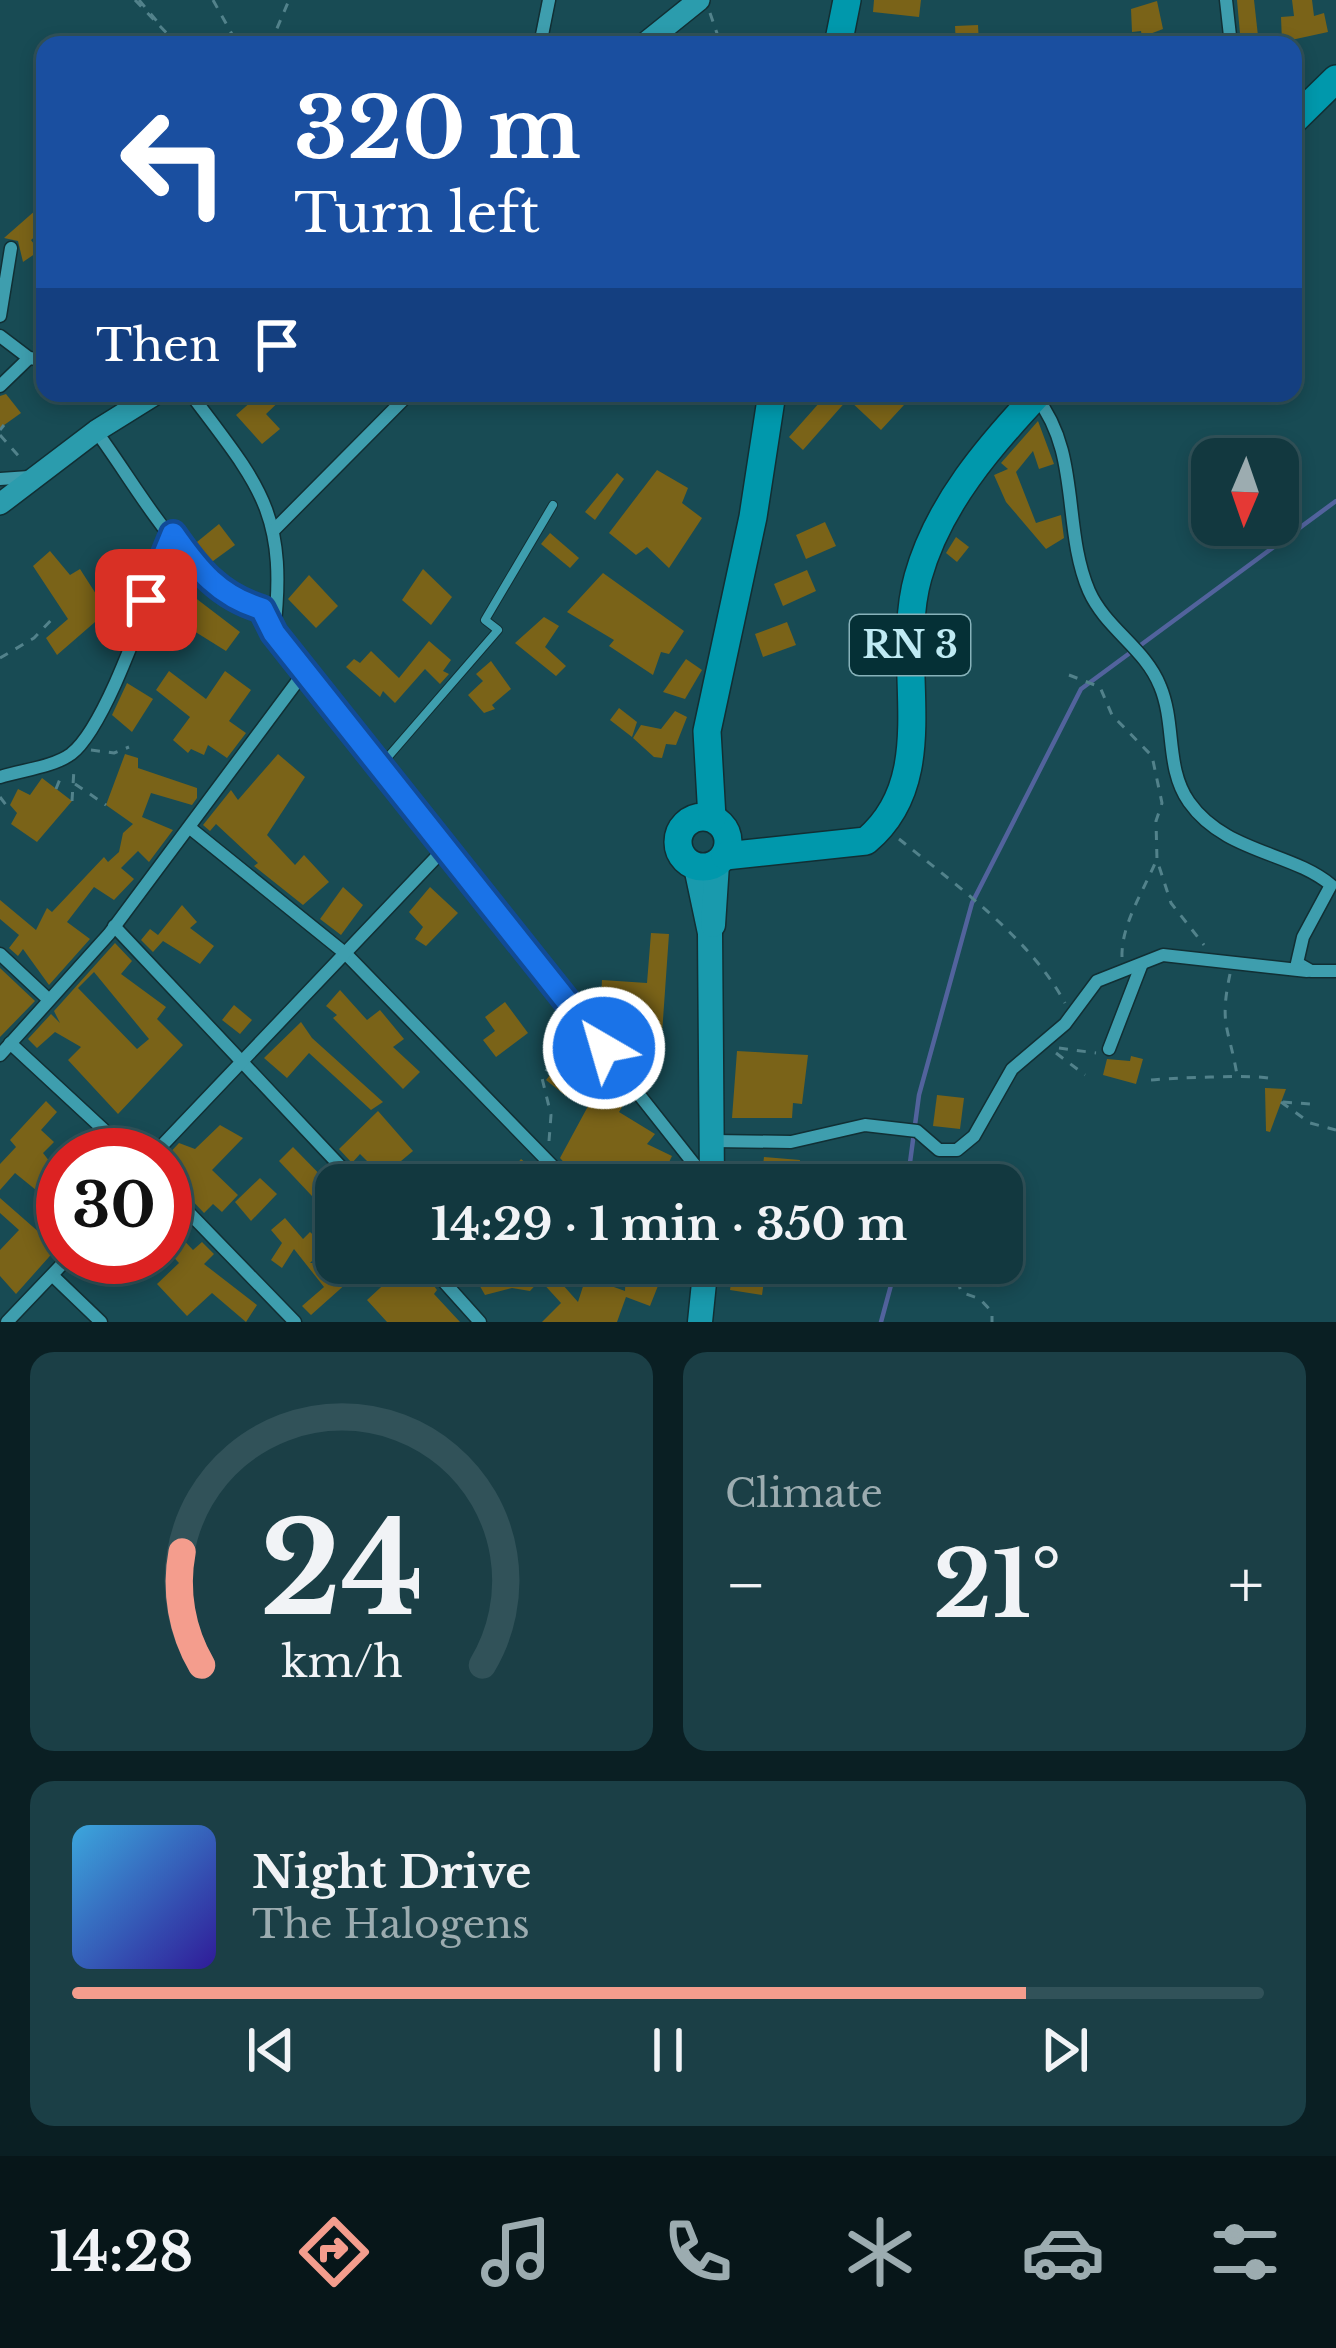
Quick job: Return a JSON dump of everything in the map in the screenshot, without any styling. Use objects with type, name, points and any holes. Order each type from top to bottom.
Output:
[{"type":"highway","points":[[840,36],[847,0]]},
{"type":"highway","points":[[1302,112],[1336,79]]},
{"type":"highway","points":[[771,402],[753,518],[707,730],[706,769],[694,785],[711,843],[847,846],[866,841],[884,826]]},
{"type":"highway","name":"RN 3","points":[[884,826],[902,802],[907,781],[911,625],[928,546],[983,453],[1031,402]]},
{"type":"main road","points":[[655,36],[702,0]]},
{"type":"main road","points":[[0,504],[96,430],[142,402]]},
{"type":"main road","points":[[711,843],[712,1164]]},
{"type":"main road","points":[[700,1322],[704,1284]]},
{"type":"street","points":[[542,36],[549,0]]},
{"type":"street","points":[[1226,0],[1231,36]]},
{"type":"street","points":[[0,316],[11,248]]},
{"type":"street","points":[[0,336],[36,359]]},
{"type":"street","points":[[0,386],[29,358]]},
{"type":"street","points":[[197,402],[246,468],[275,529],[274,633]]},
{"type":"street","points":[[275,529],[401,402]]},
{"type":"street","points":[[1042,402],[1058,431],[1088,587],[1112,628],[1138,651],[1160,686],[1175,772],[1190,803],[1243,846],[1331,885],[1298,955],[1297,963],[1311,971]]},
{"type":"street","points":[[96,430],[199,572],[237,602],[262,609],[274,633],[695,1164]]},
{"type":"street","points":[[0,479],[38,476]]},
{"type":"street","points":[[0,777],[56,762],[79,746],[112,686],[173,534]]},
{"type":"street","points":[[0,1055],[114,926],[305,671]]},
{"type":"street","points":[[190,828],[346,954],[551,1164]]},
{"type":"street","points":[[177,1128],[445,848]]},
{"type":"street","points":[[114,926],[339,1164]]},
{"type":"street","points":[[0,954],[48,1000]]},
{"type":"street","points":[[714,1141],[790,1142],[865,1125],[917,1131],[933,1147],[957,1150],[974,1136],[1012,1069],[1072,1014],[1097,981],[1162,955],[1226,969],[1336,971]]},
{"type":"street","points":[[1104,1052],[1141,966]]},
{"type":"street","points":[[10,1043],[102,1128]]},
{"type":"street","points":[[192,1216],[295,1322]]},
{"type":"street","points":[[5,1317],[44,1284]]},
{"type":"street","points":[[61,1284],[100,1322]]},
{"type":"street","points":[[446,1284],[480,1322]]},
{"type":"lane","points":[[381,766],[498,630],[485,620],[553,506]]},
{"type":"path","points":[[137,0],[170,36]]},
{"type":"path","points":[[213,0],[233,36]]},
{"type":"path","points":[[274,36],[289,0]]},
{"type":"path","points":[[702,0],[717,36]]},
{"type":"path","points":[[29,358],[36,345]]},
{"type":"path","points":[[1,430],[38,476]]},
{"type":"path","points":[[0,658],[34,638],[56,615]]},
{"type":"path","points":[[1069,675],[1100,687],[1112,715],[1152,756],[1162,803],[1156,821],[1157,860],[1171,903],[1226,969],[1223,1030],[1238,1076]]},
{"type":"path","points":[[72,801],[79,746],[96,753],[129,747]]},
{"type":"path","points":[[56,789],[62,774],[74,767]]},
{"type":"path","points":[[73,783],[106,805]]},
{"type":"path","points":[[0,797],[9,809]]},
{"type":"path","points":[[884,826],[988,914],[1048,973],[1072,1014]]},
{"type":"path","points":[[1141,966],[1122,962],[1123,928],[1142,902],[1157,860]]},
{"type":"path","points":[[547,1160],[551,1115],[542,1078],[578,1013]]},
{"type":"path","points":[[1043,1043],[1104,1052]]},
{"type":"path","points":[[1043,1043],[1085,1075]]},
{"type":"path","points":[[1150,1080],[1272,1079]]},
{"type":"path","points":[[1311,1104],[1281,1102],[1310,1123],[1336,1130]]},
{"type":"path","points":[[933,1147],[937,1164]]},
{"type":"path","points":[[959,1284],[961,1292],[980,1299],[992,1312],[992,1322]]},
{"type":"building","points":[[874,0],[921,0],[919,17],[873,12]]},
{"type":"building","points":[[1237,0],[1254,0],[1258,36],[1240,36]]},
{"type":"building","points":[[1292,0],[1312,0],[1314,16],[1324,13],[1328,32],[1282,36],[1281,17],[1294,16]]},
{"type":"building","points":[[1157,1],[1163,29],[1145,36],[1141,31],[1132,32],[1131,9]]},
{"type":"building","points":[[978,25],[979,36],[956,36],[955,26]]},
{"type":"building","points":[[36,210],[36,236],[31,240],[36,253],[23,262],[18,241],[4,238]]},
{"type":"building","points":[[6,394],[21,413],[0,428],[0,396]]},
{"type":"building","points":[[251,402],[279,402],[266,414],[280,429],[262,444],[236,415]]},
{"type":"building","points":[[820,402],[845,402],[803,450],[789,437]]},
{"type":"building","points":[[851,402],[907,402],[881,430]]},
{"type":"building","points":[[1038,421],[1054,464],[1039,469],[1033,451],[1016,472],[1036,523],[1061,515],[1064,538],[1046,549],[1006,502],[994,475],[1008,469],[1001,463]]},
{"type":"building","points":[[657,470],[688,488],[682,503],[702,518],[669,568],[647,547],[636,555],[609,533]]},
{"type":"building","points":[[617,473],[624,479],[595,520],[585,512]]},
{"type":"building","points":[[825,522],[836,546],[806,559],[796,535]]},
{"type":"building","points":[[219,524],[235,545],[209,564],[192,546]]},
{"type":"building","points":[[550,533],[579,558],[570,568],[541,544]]},
{"type":"building","points":[[956,537],[969,547],[957,562],[946,553]]},
{"type":"building","points":[[50,551],[70,575],[80,569],[96,594],[116,575],[124,583],[126,607],[98,625],[95,622],[57,655],[46,638],[68,619],[33,566]]},
{"type":"building","points":[[423,569],[452,597],[431,625],[402,600]]},
{"type":"building","points":[[807,570],[816,591],[783,606],[774,584]]},
{"type":"building","points":[[174,572],[189,581],[185,590],[240,632],[226,651],[157,608]]},
{"type":"building","points":[[603,573],[684,631],[669,654],[661,652],[653,675],[609,646],[614,640],[567,612]]},
{"type":"building","points":[[309,575],[338,606],[316,628],[288,599]]},
{"type":"building","points":[[544,617],[559,626],[545,647],[566,666],[556,676],[515,643]]},
{"type":"building","points":[[787,622],[796,645],[763,657],[755,634]]},
{"type":"building","points":[[429,641],[451,660],[443,671],[449,674],[440,684],[425,669],[395,703],[383,691],[380,697],[346,667],[354,659],[360,663],[371,651],[399,678]]},
{"type":"building","points":[[686,659],[702,670],[685,699],[663,692]]},
{"type":"building","points":[[491,661],[511,689],[492,705],[495,709],[484,713],[468,695],[483,681],[476,674]]},
{"type":"building","points":[[169,671],[206,699],[225,671],[251,690],[229,721],[246,733],[227,758],[208,745],[204,755],[191,749],[188,753],[173,740],[190,717],[156,690]]},
{"type":"building","points":[[127,683],[153,699],[132,732],[112,715]]},
{"type":"building","points":[[619,708],[637,722],[632,737],[610,720]]},
{"type":"building","points":[[675,711],[687,717],[676,745],[666,744],[662,758],[654,757],[633,738],[641,725],[661,729]]},
{"type":"building","points":[[125,754],[138,758],[138,768],[197,788],[197,798],[192,805],[151,793],[142,817],[173,830],[149,862],[138,851],[121,868],[134,879],[114,900],[94,887],[67,922],[90,939],[49,985],[23,949],[18,956],[9,948],[19,935],[0,919],[0,900],[36,930],[47,908],[52,912],[104,857],[108,862],[119,852],[123,833],[133,824],[106,805]]},
{"type":"building","points":[[278,754],[305,777],[267,835],[295,865],[304,855],[329,882],[303,905],[254,866],[258,863],[216,824],[210,831],[203,825],[231,790],[238,800]]},
{"type":"building","points":[[42,778],[72,801],[37,842],[11,824],[17,813],[10,805],[18,789],[30,795]]},
{"type":"building","points":[[343,887],[363,905],[341,935],[320,919]]},
{"type":"building","points":[[430,887],[458,913],[426,946],[415,939],[423,927],[409,912]]},
{"type":"building","points":[[182,905],[197,922],[190,928],[214,946],[200,964],[163,941],[153,952],[141,940],[150,929],[158,935]]},
{"type":"building","points":[[651,933],[669,934],[661,1048],[638,1046],[640,1018],[600,1015],[602,980],[647,983]]},
{"type":"building","points":[[115,943],[132,961],[121,974],[166,1007],[157,1019],[183,1045],[118,1114],[68,1060],[81,1047],[55,1032],[37,1048],[28,1039],[51,1014],[60,1023],[54,1011]],"holes":[[[94,972],[149,1039],[137,1049],[78,988]]]},
{"type":"building","points":[[0,968],[35,1001],[0,1037]]},
{"type":"building","points":[[340,990],[367,1020],[380,1010],[404,1039],[393,1047],[420,1072],[403,1089],[333,1018],[337,1015],[326,1006]]},
{"type":"building","points":[[505,1002],[528,1033],[496,1057],[483,1040],[495,1031],[485,1017]]},
{"type":"building","points":[[234,1005],[252,1020],[240,1034],[222,1020]]},
{"type":"building","points":[[301,1022],[312,1038],[383,1102],[371,1110],[309,1053],[287,1078],[264,1058]]},
{"type":"building","points":[[737,1051],[808,1055],[802,1104],[793,1103],[792,1118],[732,1118]]},
{"type":"building","points":[[1131,1056],[1143,1059],[1136,1084],[1103,1075],[1107,1059],[1130,1061]]},
{"type":"building","points":[[561,1061],[582,1077],[566,1096],[546,1080]]},
{"type":"building","points":[[600,1084],[626,1101],[619,1112],[655,1134],[647,1144],[672,1156],[668,1164],[565,1164],[560,1158]]},
{"type":"building","points":[[1265,1088],[1286,1089],[1270,1132],[1266,1131]]},
{"type":"building","points":[[937,1095],[964,1098],[960,1129],[933,1126]]},
{"type":"building","points":[[46,1101],[57,1112],[43,1128],[36,1128],[36,1190],[15,1173],[0,1190],[0,1164],[16,1147],[10,1140]]},
{"type":"building","points":[[378,1111],[413,1151],[397,1164],[370,1164],[360,1154],[352,1163],[339,1149]]},
{"type":"building","points":[[220,1125],[243,1138],[212,1170],[238,1195],[222,1212],[213,1204],[204,1213],[192,1200],[195,1149]]},
{"type":"building","points":[[293,1147],[315,1170],[315,1199],[279,1161]]},
{"type":"building","points":[[764,1157],[800,1160],[800,1164],[763,1164]]},
{"type":"building","points":[[260,1178],[277,1194],[251,1221],[235,1202]]},
{"type":"building","points":[[0,1198],[36,1230],[36,1272],[16,1294],[0,1276],[0,1250],[19,1230],[0,1213]]},
{"type":"building","points":[[285,1218],[303,1239],[310,1232],[315,1237],[315,1258],[310,1263],[315,1263],[315,1276],[294,1249],[282,1268],[271,1260],[282,1243],[271,1230]]},
{"type":"building","points":[[202,1242],[214,1254],[204,1264],[257,1305],[246,1322],[212,1293],[187,1316],[157,1284],[192,1284],[192,1249]]},
{"type":"building","points":[[322,1284],[346,1284],[311,1315],[302,1306],[324,1287]]},
{"type":"building","points":[[384,1284],[433,1284],[434,1294],[460,1322],[387,1322],[367,1300]]},
{"type":"building","points":[[479,1284],[536,1284],[530,1291],[512,1288],[485,1295]]},
{"type":"building","points":[[544,1284],[562,1284],[578,1302],[584,1284],[606,1284],[625,1291],[625,1284],[659,1284],[650,1306],[626,1297],[617,1322],[542,1322],[561,1303]]},
{"type":"building","points":[[731,1284],[764,1284],[762,1295],[730,1290]]},
{"type":"waterway","points":[[910,1164],[919,1095],[972,903],[1081,689],[1336,501]]},
{"type":"waterway","points":[[881,1322],[891,1284]]},
{"type":"route","points":[[146,600],[173,534],[199,572],[215,586],[237,602],[262,609],[274,633],[604,1048]]}]
